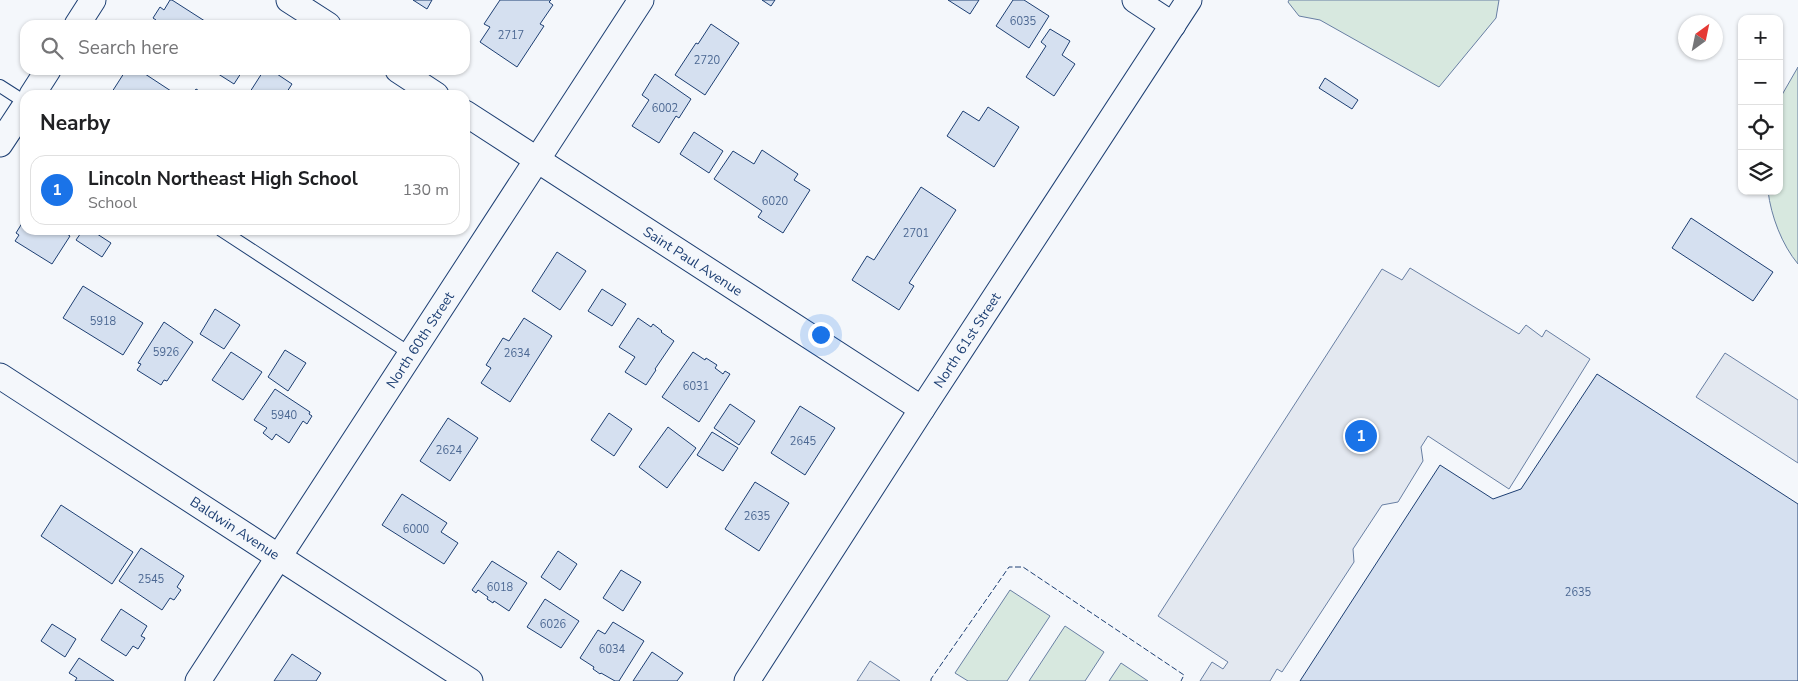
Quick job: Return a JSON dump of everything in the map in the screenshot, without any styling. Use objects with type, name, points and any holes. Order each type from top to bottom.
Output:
[{"type":"street","points":[[80,20],[93,0]]},
{"type":"street","points":[[289,0],[320,20]]},
{"type":"street","name":"North 60th Street","points":[[198,681],[641,0]]},
{"type":"street","points":[[1135,0],[1173,25]]},
{"type":"street","name":"North 61st Street","points":[[748,681],[922,409],[1189,0]]},
{"type":"street","points":[[35,90],[45,75]]},
{"type":"street","points":[[406,75],[428,90]]},
{"type":"street","points":[[0,144],[20,114]]},
{"type":"street","name":"Saint Paul Avenue","points":[[470,117],[922,409]]},
{"type":"street","name":"Baldwin Avenue","points":[[0,376],[470,681]]},
{"type":"lane","points":[[0,86],[20,99]]},
{"type":"lane","points":[[229,235],[411,354]]},
{"type":"shaded area","points":[[1289,0],[1499,0],[1496,18],[1439,87],[1320,20],[1299,16],[1288,2]]},
{"type":"shaded area","points":[[1798,67],[1798,264],[1778,230],[1769,195],[1783,195],[1783,93]]},
{"type":"shaded area","points":[[1410,268],[1519,334],[1526,325],[1542,337],[1546,330],[1590,359],[1509,489],[1428,436],[1421,447],[1423,461],[1398,502],[1382,505],[1353,549],[1354,562],[1282,672],[1277,669],[1270,681],[1200,681],[1212,662],[1223,669],[1228,662],[1158,616],[1382,269],[1402,280]]},
{"type":"shaded area","points":[[1725,353],[1798,400],[1798,463],[1696,397]]},
{"type":"shaded area","points":[[1010,590],[1050,616],[1007,681],[968,681],[955,673]]},
{"type":"shaded area","points":[[1065,626],[1104,652],[1085,681],[1029,681]]},
{"type":"shaded area","points":[[870,661],[900,681],[857,681]]},
{"type":"shaded area","points":[[1121,663],[1148,681],[1109,681]]},
{"type":"building","points":[[170,0],[172,0],[203,20],[156,20],[153,18],[160,7],[164,10]]},
{"type":"building","points":[[413,0],[432,0],[427,9]]},
{"type":"building","points":[[500,0],[551,0],[549,2],[553,5],[540,24],[544,26],[517,67],[480,42],[490,27],[484,24]]},
{"type":"building","points":[[762,0],[775,0],[771,6]]},
{"type":"building","points":[[948,0],[979,0],[970,14]]},
{"type":"building","points":[[1013,0],[1024,0],[1049,16],[1029,48],[996,26]]},
{"type":"building","points":[[711,24],[739,43],[705,95],[675,75]]},
{"type":"building","points":[[1050,29],[1070,41],[1062,55],[1075,64],[1054,96],[1026,77],[1046,46],[1041,42]]},
{"type":"building","points":[[655,74],[691,99],[679,118],[676,116],[659,143],[632,126],[649,100],[642,95]]},
{"type":"building","points":[[123,75],[147,75],[169,90],[113,90]]},
{"type":"building","points":[[220,75],[240,75],[234,84]]},
{"type":"building","points":[[261,75],[278,75],[292,84],[288,90],[251,90]]},
{"type":"building","points":[[1325,78],[1358,100],[1352,109],[1319,88]]},
{"type":"building","points":[[988,107],[1019,127],[994,167],[947,136],[963,111],[979,121]]},
{"type":"building","points":[[694,132],[723,151],[709,173],[680,154]]},
{"type":"building","points":[[762,150],[798,174],[794,180],[810,190],[783,233],[758,217],[762,211],[714,179],[733,151],[754,164]]},
{"type":"building","points":[[921,187],[956,210],[909,283],[914,286],[899,310],[852,280],[867,256],[874,260]]},
{"type":"building","points":[[1691,218],[1773,272],[1753,301],[1672,248]]},
{"type":"building","points":[[20,226],[20,235],[70,236],[52,264],[15,241],[19,235],[16,233]]},
{"type":"building","points":[[80,235],[99,235],[111,243],[102,257],[76,240]]},
{"type":"building","points":[[557,252],[586,271],[560,310],[532,291]]},
{"type":"building","points":[[83,286],[143,323],[123,355],[63,318]]},
{"type":"building","points":[[602,289],[626,304],[612,326],[588,311]]},
{"type":"building","points":[[215,309],[240,325],[224,349],[200,334]]},
{"type":"building","points":[[524,318],[552,336],[510,402],[481,383],[491,368],[486,365],[503,338],[509,341]]},
{"type":"building","points":[[638,318],[651,327],[653,324],[674,341],[646,385],[625,372],[635,357],[619,347]]},
{"type":"building","points":[[164,322],[193,342],[167,381],[164,380],[161,385],[137,370],[141,364],[138,363]]},
{"type":"building","points":[[285,350],[306,363],[288,391],[268,377]]},
{"type":"building","points":[[231,352],[262,372],[243,400],[212,380]]},
{"type":"building","points":[[693,352],[717,365],[715,368],[723,374],[725,371],[730,374],[699,422],[662,397]]},
{"type":"building","points":[[1597,374],[1798,504],[1798,681],[1300,681],[1440,465],[1493,499],[1521,489]]},
{"type":"building","points":[[275,389],[310,412],[309,414],[312,416],[307,424],[303,421],[289,443],[276,434],[272,440],[263,433],[267,428],[254,420]]},
{"type":"building","points":[[730,404],[755,421],[739,445],[714,428]]},
{"type":"building","points":[[800,406],[835,428],[805,475],[771,453]]},
{"type":"building","points":[[609,413],[632,429],[614,456],[591,440]]},
{"type":"building","points":[[448,418],[478,438],[450,481],[420,461]]},
{"type":"building","points":[[668,427],[696,448],[667,488],[639,467]]},
{"type":"building","points":[[712,432],[738,448],[723,471],[697,455]]},
{"type":"building","points":[[755,482],[789,503],[759,551],[725,529]]},
{"type":"building","points":[[402,494],[447,523],[441,532],[458,543],[444,564],[382,525]]},
{"type":"building","points":[[61,505],[133,552],[112,584],[41,536]]},
{"type":"building","points":[[141,548],[184,576],[177,587],[181,590],[174,600],[170,598],[162,610],[119,581]]},
{"type":"building","points":[[558,551],[577,564],[560,590],[541,577]]},
{"type":"building","points":[[492,561],[527,583],[509,611],[494,601],[493,603],[487,599],[488,597],[478,590],[476,593],[472,590]]},
{"type":"building","points":[[621,570],[641,582],[623,611],[603,598]]},
{"type":"building","points":[[545,599],[579,621],[561,648],[527,627]]},
{"type":"building","points":[[121,609],[147,626],[141,636],[145,638],[138,649],[133,646],[126,656],[101,640]]},
{"type":"building","points":[[613,622],[644,641],[619,681],[600,674],[593,669],[594,667],[580,658],[598,630],[605,634]]},
{"type":"building","points":[[52,624],[76,639],[65,657],[41,641]]},
{"type":"building","points":[[652,652],[683,673],[677,681],[633,681]]},
{"type":"building","points":[[292,654],[321,673],[316,681],[274,681]]},
{"type":"building","points":[[79,658],[114,681],[75,681],[77,678],[69,673]]},
{"type":"fence","points":[[931,681],[1009,567],[1023,567],[1184,675],[1181,681]]},
{"type":"place","name":"Lincoln Northeast High School","points":[[1361,436]]}]
